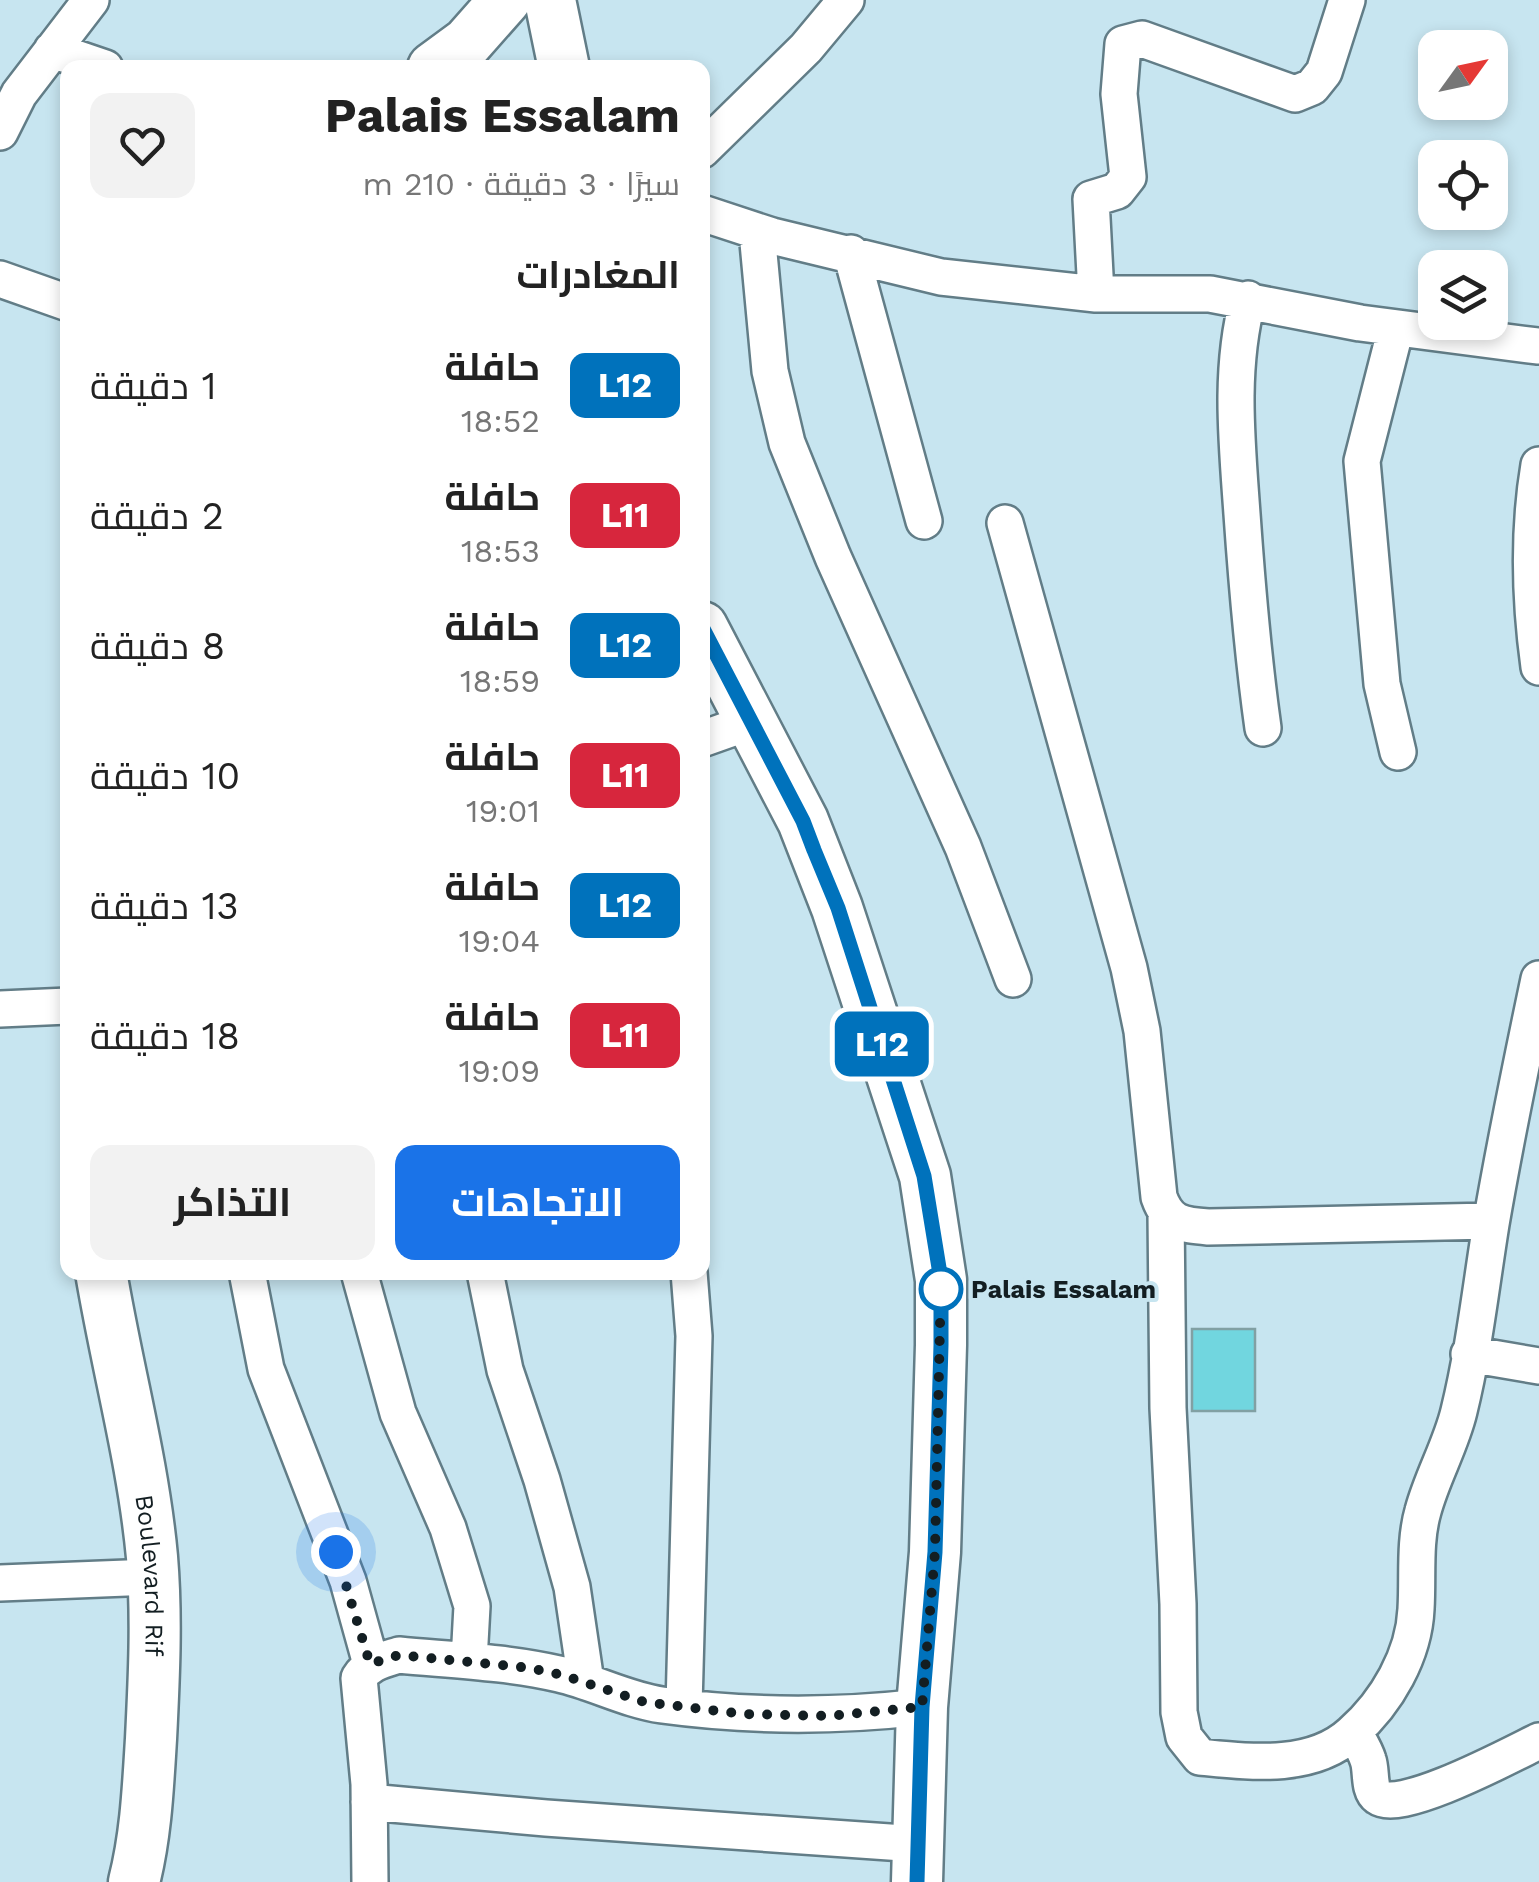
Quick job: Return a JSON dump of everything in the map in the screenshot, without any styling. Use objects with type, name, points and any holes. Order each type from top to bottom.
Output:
[{"type":"street","points":[[0,132],[9,90],[52,50],[91,0]]},
{"type":"street","points":[[444,60],[468,43],[505,0]]},
{"type":"street","points":[[550,0],[562,60]]},
{"type":"street","points":[[710,142],[806,48],[846,0]]},
{"type":"street","points":[[1096,294],[1092,199],[1117,190],[1128,177],[1120,94],[1124,44],[1142,38],[1294,94],[1306,92],[1320,81],[1347,0]]},
{"type":"street","points":[[52,50],[81,60]]},
{"type":"street","points":[[710,215],[757,232],[941,277],[1096,294],[1210,294],[1396,328],[1538,348]]},
{"type":"street","points":[[757,232],[770,371],[788,443],[833,557],[962,847],[1013,978]]},
{"type":"street","points":[[851,253],[924,520]]},
{"type":"street","points":[[0,279],[60,300]]},
{"type":"street","points":[[1248,299],[1236,360],[1236,419],[1252,648],[1262,728]]},
{"type":"street","points":[[1396,328],[1362,460],[1382,684],[1398,752]]},
{"type":"street","points":[[1539,465],[1534,495],[1533,620],[1539,667]]},
{"type":"street","points":[[1005,524],[1129,968],[1142,1031],[1159,1197],[1166,1213],[1168,1408],[1180,1712],[1184,1737],[1200,1757],[1293,1760],[1318,1754],[1354,1732],[1401,1669],[1411,1647],[1418,1532],[1459,1412],[1539,979]]},
{"type":"street","points":[[369,1802],[546,1818],[918,1863],[922,1707],[935,1552],[941,1345],[941,1280],[933,1219],[924,1176],[838,908],[803,821],[710,643]]},
{"type":"street","points":[[710,736],[750,722]]},
{"type":"street","points":[[0,1009],[60,1006]]},
{"type":"street","points":[[1166,1213],[1180,1224],[1208,1227],[1492,1221]]},
{"type":"street","name":"Boulevard Rif","points":[[103,1280],[141,1476],[155,1634],[148,1799],[134,1882]]},
{"type":"street","points":[[248,1280],[266,1369],[348,1581],[370,1664]]},
{"type":"street","points":[[361,1280],[398,1413],[448,1528],[472,1606],[468,1661]]},
{"type":"street","points":[[487,1280],[505,1370],[572,1587],[586,1682]]},
{"type":"street","points":[[684,1706],[694,1336],[689,1280]]},
{"type":"street","points":[[1469,1354],[1539,1366]]},
{"type":"street","points":[[0,1582],[152,1577]]},
{"type":"street","points":[[370,1882],[369,1802],[358,1678],[370,1664],[399,1655],[530,1668],[644,1702],[792,1716],[922,1707]]},
{"type":"street","points":[[1354,1732],[1368,1758],[1374,1793],[1389,1800],[1411,1797],[1464,1778],[1539,1740]]},
{"type":"building","points":[[1192,1329],[1255,1329],[1255,1411],[1192,1411]]},
{"type":"bus line","name":"L12","points":[[710,643],[803,821],[838,908],[924,1176],[933,1219],[941,1280],[941,1345],[935,1552],[922,1707],[917,1882]]},
{"type":"place","name":"Palais Essalam","points":[[941,1289]]},
{"type":"route","points":[[336,1552],[348,1581],[370,1664],[399,1655],[530,1668],[644,1702],[743,1714],[828,1716],[922,1707],[935,1552],[941,1280],[941,1289]]}]
